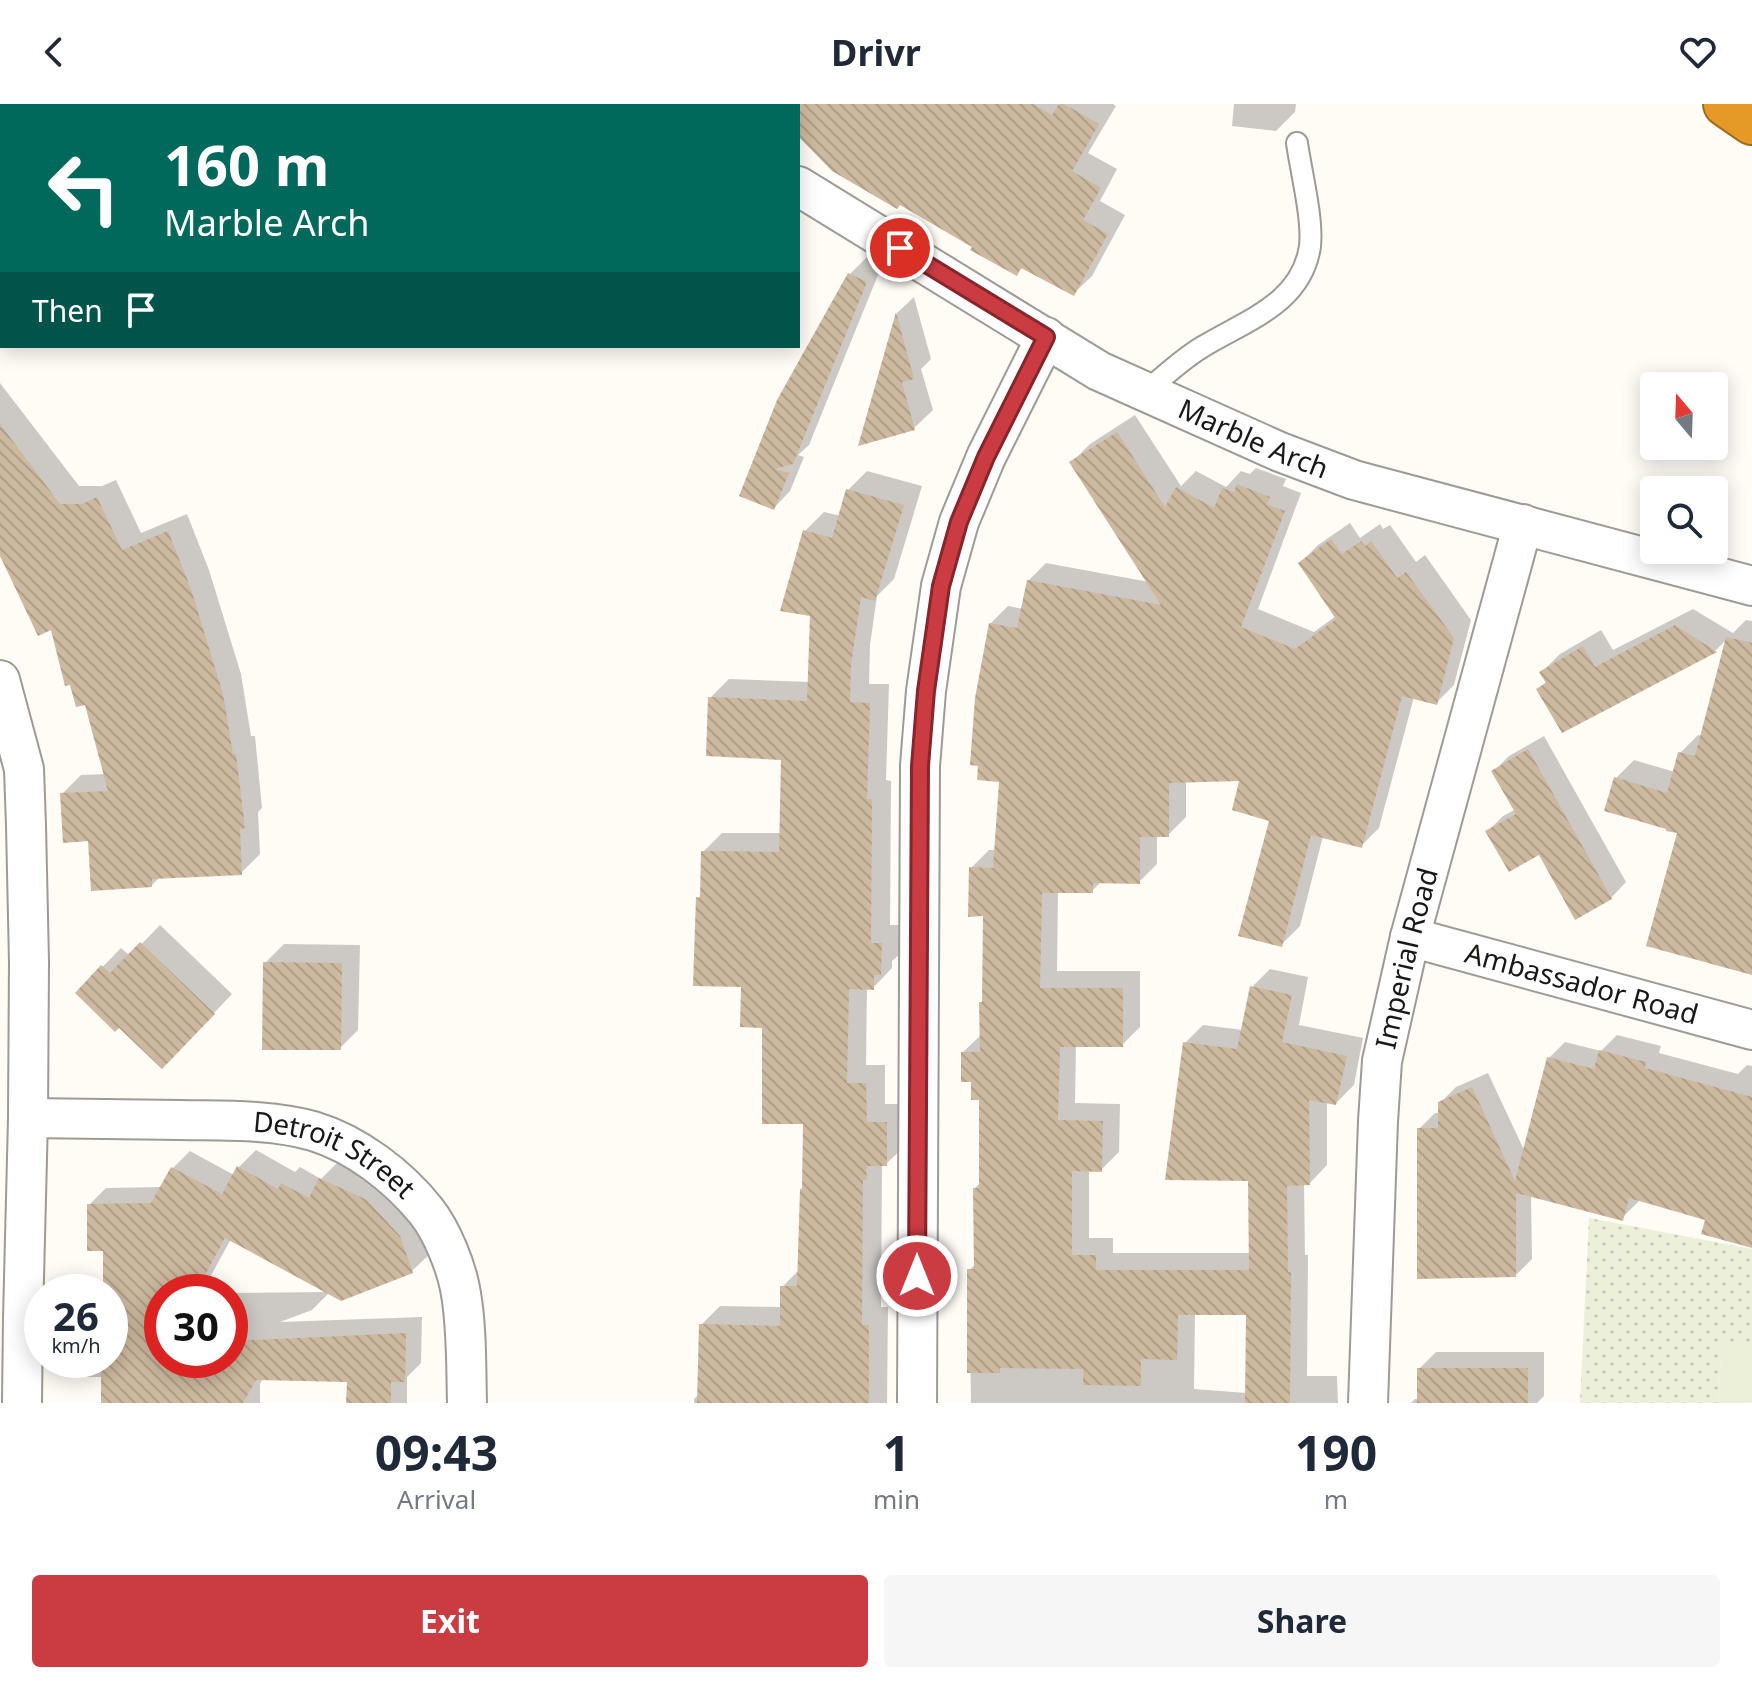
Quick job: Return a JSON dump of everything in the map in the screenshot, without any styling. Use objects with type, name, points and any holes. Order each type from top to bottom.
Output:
[{"type":"highway","points":[[1726,104],[1752,122]]},
{"type":"street","name":"Marble Arch","points":[[800,187],[1099,371],[1280,452],[1354,480],[1752,586]]},
{"type":"street","points":[[917,1403],[920,766],[926,691],[941,586],[959,522],[986,457],[1046,337]]},
{"type":"street","name":"Imperial Road","points":[[1368,1403],[1382,1061],[1410,937],[1523,524]]},
{"type":"street","points":[[0,680],[24,769],[29,962],[28,1118],[11,1318],[22,1403]]},
{"type":"street","name":"Ambassador Road","points":[[1410,937],[1752,1030]]},
{"type":"street","name":"Detroit Street","points":[[28,1118],[268,1123],[312,1131],[337,1140],[380,1166],[426,1211],[451,1259],[461,1293],[467,1403]]},
{"type":"lane","points":[[1146,391],[1201,347],[1272,308],[1299,278],[1310,246],[1310,227],[1297,143]]},
{"type":"green space","points":[[1589,1218],[1752,1249],[1752,1345],[1722,1344],[1718,1403],[1580,1403]]},
{"type":"green space","points":[[1722,1343],[1752,1345],[1752,1403],[1718,1403]]},
{"type":"building","points":[[800,104],[1033,104],[1052,115],[1059,104],[1064,104],[1099,124],[1072,171],[1101,188],[1083,220],[1108,234],[1074,296],[1021,268],[1017,276],[900,205],[897,209],[832,171],[800,138]]},
{"type":"building","points":[[848,273],[867,282],[793,464],[774,469],[789,473],[774,510],[739,496],[777,400]]},
{"type":"building","points":[[896,312],[914,379],[902,382],[915,430],[858,446]]},
{"type":"building","points":[[0,424],[60,504],[82,504],[97,497],[122,550],[168,531],[191,589],[223,694],[233,754],[236,754],[245,828],[240,829],[242,875],[152,879],[152,887],[91,891],[88,841],[63,843],[60,793],[108,791],[85,705],[76,707],[70,685],[65,686],[51,630],[38,636],[0,556]]},
{"type":"building","points":[[1117,432],[1165,507],[1176,487],[1214,508],[1222,488],[1234,492],[1237,484],[1270,497],[1267,504],[1285,511],[1241,627],[1295,649],[1336,619],[1298,563],[1331,539],[1342,554],[1361,541],[1365,546],[1371,541],[1397,578],[1406,572],[1454,638],[1437,705],[1402,696],[1362,848],[1311,835],[1282,947],[1238,936],[1269,821],[1232,810],[1239,781],[1169,783],[1169,837],[1140,837],[1140,884],[1093,883],[1093,893],[1042,893],[1040,988],[1123,988],[1123,1047],[1060,1047],[1058,1120],[1103,1121],[1102,1172],[1072,1171],[1072,1255],[1096,1255],[1096,1270],[1249,1270],[1248,1181],[1165,1180],[1183,1042],[1237,1049],[1250,986],[1292,995],[1282,1042],[1347,1056],[1336,1105],[1309,1100],[1310,1185],[1287,1186],[1288,1272],[1291,1272],[1290,1403],[1245,1403],[1246,1315],[1178,1315],[1177,1360],[1141,1359],[1141,1386],[1083,1385],[1083,1369],[1000,1368],[1000,1373],[967,1373],[967,1269],[974,1269],[973,1188],[979,1188],[979,1100],[971,1100],[971,1082],[961,1082],[961,1052],[980,1052],[983,916],[968,917],[969,867],[993,868],[999,782],[977,780],[978,766],[970,765],[975,698],[989,623],[1017,628],[1027,580],[1161,605],[1069,462]]},
{"type":"building","points":[[846,489],[904,505],[875,601],[861,597],[851,665],[850,702],[870,703],[867,799],[872,799],[871,943],[882,943],[881,975],[874,975],[874,990],[849,989],[847,1083],[866,1083],[867,1122],[887,1122],[887,1166],[866,1166],[867,1180],[863,1180],[862,1325],[869,1325],[869,1403],[697,1403],[699,1324],[780,1326],[780,1286],[797,1286],[802,1189],[803,1124],[762,1124],[762,1028],[740,1027],[741,987],[693,986],[701,851],[779,852],[781,760],[706,756],[708,697],[807,701],[810,616],[780,611],[803,530],[832,538]]},
{"type":"building","points":[[1675,625],[1717,652],[1562,733],[1536,689],[1546,683],[1539,672],[1583,646],[1595,667]]},
{"type":"building","points":[[1726,637],[1752,643],[1752,975],[1646,946],[1677,833],[1604,811],[1614,777],[1667,793],[1678,752],[1695,756]]},
{"type":"building","points":[[1528,749],[1612,899],[1575,920],[1539,855],[1509,872],[1485,831],[1516,814],[1491,771]]},
{"type":"building","points":[[140,942],[215,1014],[162,1069],[119,1028],[115,1032],[75,993],[101,965],[110,973]]},
{"type":"building","points":[[263,962],[342,963],[341,1050],[262,1050]]},
{"type":"building","points":[[1599,1050],[1646,1062],[1645,1068],[1752,1097],[1752,1248],[1701,1234],[1705,1220],[1629,1198],[1623,1221],[1516,1193],[1516,1277],[1417,1279],[1417,1128],[1438,1128],[1438,1102],[1472,1087],[1515,1181],[1547,1057],[1594,1069]]},
{"type":"building","points":[[237,1166],[278,1189],[281,1183],[309,1198],[319,1178],[367,1200],[400,1236],[413,1273],[341,1301],[225,1238],[206,1274],[144,1274],[144,1378],[248,1378],[248,1340],[406,1333],[405,1382],[391,1382],[391,1403],[346,1403],[347,1382],[256,1380],[243,1403],[101,1403],[101,1378],[128,1378],[128,1274],[103,1274],[103,1251],[87,1251],[87,1204],[151,1203],[171,1167],[222,1194]]},
{"type":"building","points":[[1417,1368],[1528,1368],[1528,1403],[1417,1403]]},
{"type":"route","points":[[900,248],[1046,337],[986,457],[959,522],[941,586],[926,691],[920,766],[917,1276]]}]
